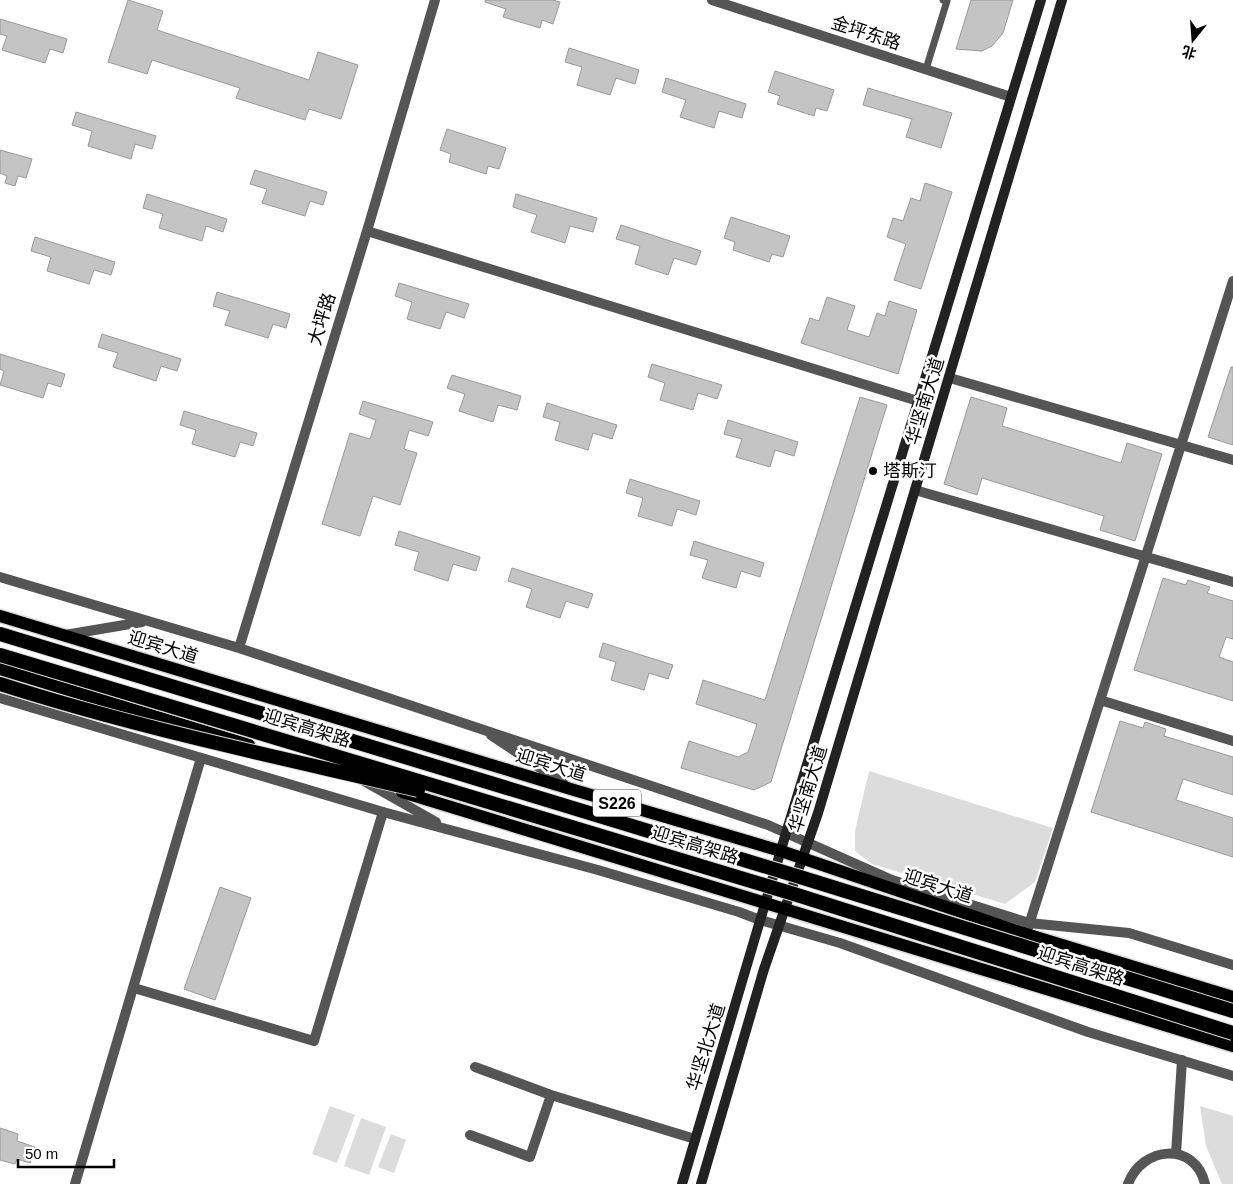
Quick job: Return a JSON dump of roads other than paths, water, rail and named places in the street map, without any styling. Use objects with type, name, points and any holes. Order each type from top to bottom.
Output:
[{"type":"highway","name":"迎宾高架路","points":[[0,634],[781,871],[1233,1012]]},
{"type":"highway","name":"迎宾高架路","points":[[0,655],[794,894],[1233,1033]]},
{"type":"highway","points":[[0,684],[65,705],[172,733],[550,821]]},
{"type":"main road","name":"华坚南大道","points":[[760,920],[1041,0]]},
{"type":"main road","name":"华坚南大道","points":[[780,925],[809,841],[950,378],[1062,0]]},
{"type":"main road","name":"迎宾大道","points":[[0,616],[781,851],[1028,929],[1233,997]]},
{"type":"main road","points":[[0,669],[1233,1046]]},
{"type":"main road","name":"华坚北大道","points":[[682,1184],[760,920]]},
{"type":"main road","name":"华坚北大道","points":[[701,1184],[764,969],[780,925]]},
{"type":"street","name":"大坪路","points":[[239,648],[367,231],[434,0]]},
{"type":"street","name":"金坪东路","points":[[712,0],[1011,97]]},
{"type":"street","points":[[367,231],[918,401]]},
{"type":"street","points":[[1028,929],[1233,281]]},
{"type":"street","points":[[950,378],[1233,460]]},
{"type":"street","points":[[915,490],[1233,582]]},
{"type":"street","points":[[0,577],[239,648],[768,825],[809,841],[892,880],[1028,929],[1129,933],[1233,965]]},
{"type":"street","points":[[66,635],[146,621]]},
{"type":"street","points":[[0,698],[383,812],[608,873],[740,912],[760,920],[840,943],[1088,1032],[1233,1076]]},
{"type":"street","points":[[1100,700],[1233,741]]},
{"type":"street","points":[[481,728],[574,790]]},
{"type":"street","points":[[75,1184],[201,758]]},
{"type":"street","points":[[359,778],[448,829]]},
{"type":"street","points":[[134,988],[314,1042],[383,812]]},
{"type":"street","points":[[1176,1154],[1182,1060]]},
{"type":"street","points":[[475,1067],[551,1095],[695,1139]]},
{"type":"street","points":[[470,1135],[530,1157],[551,1095]]},
{"type":"street","points":[[1128,1184],[1132,1173],[1140,1163],[1151,1157],[1163,1154],[1176,1154],[1188,1160],[1198,1169],[1205,1184]]},
{"type":"lane","points":[[926,69],[947,1],[943,0]]},
{"type":"place","name":"塔斯汀","points":[[873,471]]}]
